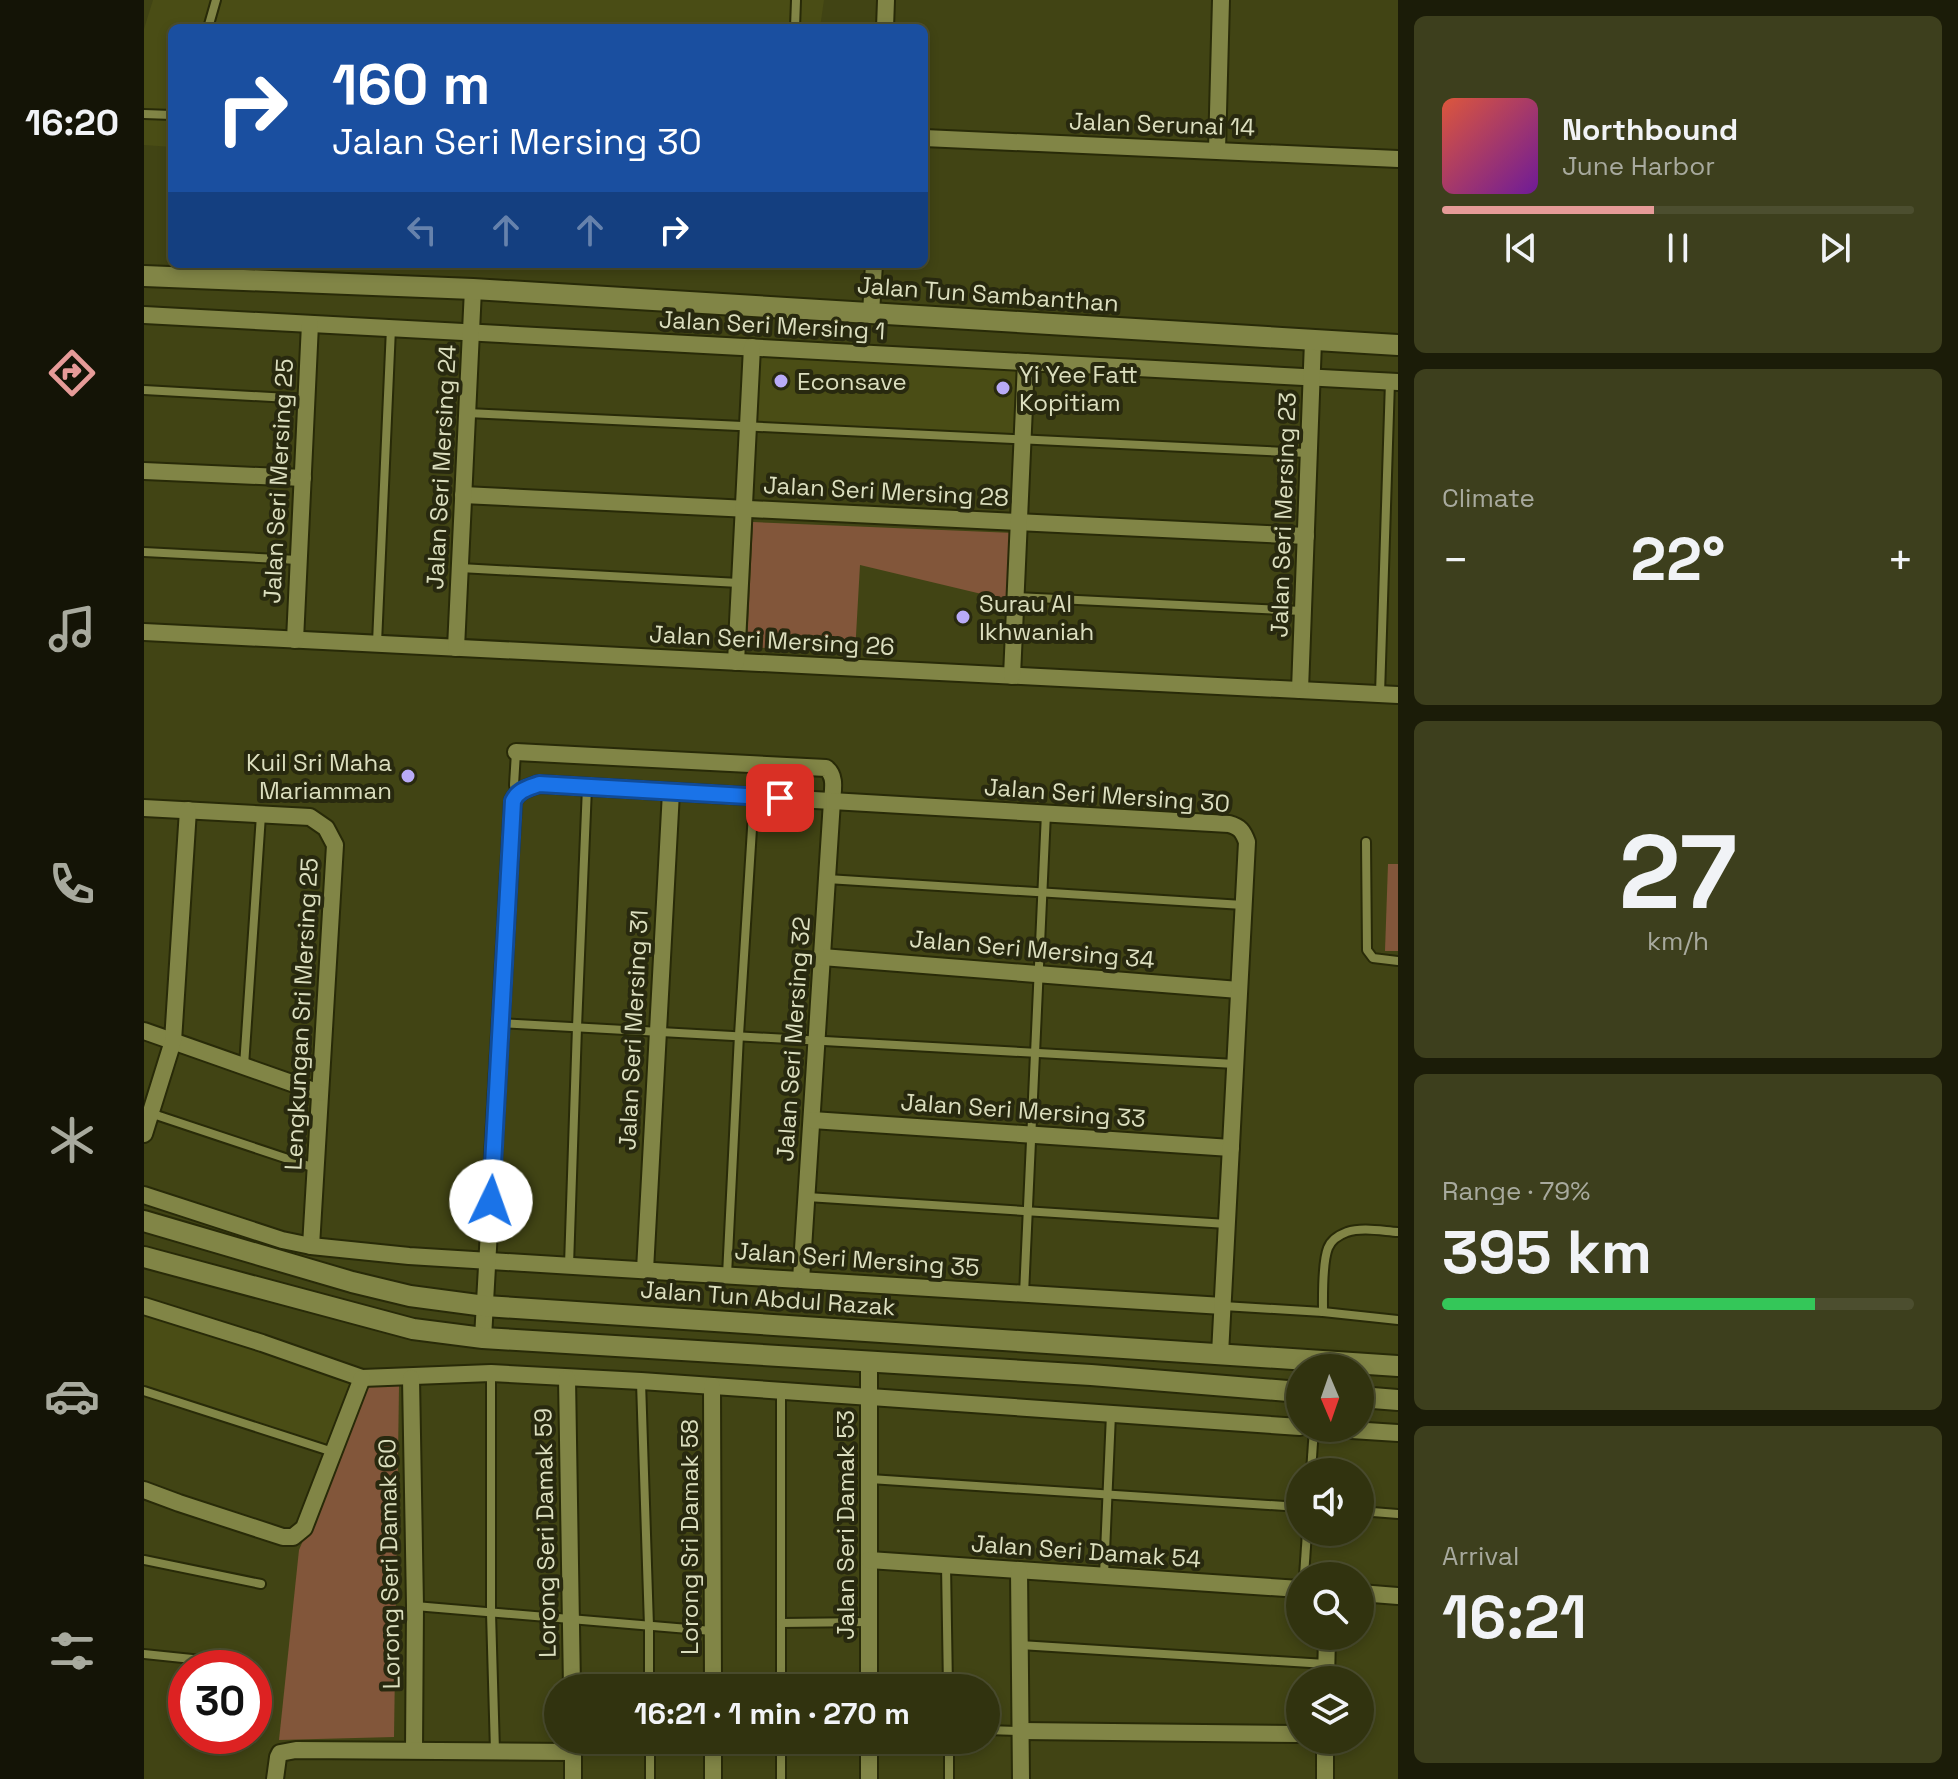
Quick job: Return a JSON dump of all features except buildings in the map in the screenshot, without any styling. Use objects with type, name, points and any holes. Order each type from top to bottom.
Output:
[{"type":"main road","name":"Jalan Tun Sambanthan","points":[[144,276],[472,313],[871,313],[1313,359],[1398,345]]},
{"type":"main road","name":"Jalan Tun Abdul Razak","points":[[144,1221],[367,1286],[410,1296],[485,1306],[1398,1366]]},
{"type":"main road","points":[[146,1258],[413,1329],[483,1338],[1091,1375],[1286,1391]]},
{"type":"main road","points":[[1040,1342],[1048,1357],[1091,1375]]},
{"type":"main road","points":[[1374,1398],[1398,1400]]},
{"type":"street","points":[[885,24],[886,0]]},
{"type":"street","points":[[1217,150],[1221,0]]},
{"type":"street","name":"Jalan Serunai 14","points":[[928,138],[1398,159]]},
{"type":"street","points":[[871,313],[874,268]]},
{"type":"street","name":"Jalan Seri Mersing 1","points":[[144,315],[391,328],[472,313],[752,347],[1026,362],[1313,359],[1394,381]]},
{"type":"street","name":"Jalan Seri Mersing 24","points":[[456,648],[472,313]]},
{"type":"street","name":"Jalan Seri Mersing 25","points":[[295,640],[310,324]]},
{"type":"street","points":[[736,662],[752,347]]},
{"type":"street","name":"Jalan Seri Mersing 23","points":[[1300,690],[1313,359]]},
{"type":"street","points":[[1012,676],[1026,362]]},
{"type":"street","points":[[144,471],[303,478]]},
{"type":"street","name":"Jalan Seri Mersing 28","points":[[463,495],[1306,536]]},
{"type":"street","name":"Jalan Seri Mersing 26","points":[[144,632],[1398,695]]},
{"type":"street","points":[[516,752],[826,768],[833,780],[832,801]]},
{"type":"street","name":"Jalan Seri Mersing 30","points":[[516,795],[539,784],[1236,826],[1247,842],[1220,1354]]},
{"type":"street","name":"Jalan Seri Mersing 31","points":[[645,1270],[671,792]]},
{"type":"street","points":[[483,1338],[513,801],[516,795]]},
{"type":"street","name":"Jalan Seri Mersing 32","points":[[801,1280],[832,801]]},
{"type":"street","name":"Lengkungan Sri Mersing 25","points":[[144,808],[310,817],[326,828],[335,845],[311,1246]]},
{"type":"street","points":[[144,1134],[148,1113],[173,1041],[188,810]]},
{"type":"street","name":"Jalan Seri Mersing 34","points":[[822,957],[1239,990]]},
{"type":"street","points":[[144,1031],[320,1093]]},
{"type":"street","name":"Jalan Seri Mersing 33","points":[[812,1120],[1231,1148]]},
{"type":"street","points":[[144,1195],[282,1240],[311,1246],[488,1260]]},
{"type":"street","name":"Jalan Seri Mersing 35","points":[[488,1260],[1223,1306]]},
{"type":"street","points":[[144,1306],[362,1378],[491,1373],[1286,1426]]},
{"type":"street","name":"Jalan Seri Damak 53","points":[[869,1363],[869,1674]]},
{"type":"street","points":[[144,1490],[283,1537],[293,1537],[304,1528],[362,1378]]},
{"type":"street","name":"Lorong Seri Damak 60","points":[[411,1378],[414,1750]]},
{"type":"street","name":"Lorong Seri Damak 59","points":[[567,1378],[572,1674]]},
{"type":"street","name":"Lorong Sri Damak 58","points":[[712,1386],[713,1674]]},
{"type":"street","points":[[1374,1431],[1398,1433]]},
{"type":"street","name":"Jalan Seri Damak 54","points":[[869,1560],[1286,1588]]},
{"type":"street","points":[[1019,1570],[1021,1779]]},
{"type":"street","points":[[1374,1594],[1398,1596]]},
{"type":"street","points":[[1021,1731],[1286,1734]]},
{"type":"street","points":[[275,1779],[280,1753],[296,1750],[495,1751],[544,1748]]},
{"type":"street","points":[[573,1754],[573,1779]]},
{"type":"street","points":[[713,1754],[713,1779]]},
{"type":"street","points":[[869,1754],[869,1779]]},
{"type":"street","points":[[1325,1754],[1325,1779]]},
{"type":"lane","points":[[209,24],[216,0]]},
{"type":"lane","points":[[795,24],[796,0]]},
{"type":"lane","points":[[144,114],[168,115]]},
{"type":"lane","points":[[377,644],[391,328]]},
{"type":"lane","points":[[1380,695],[1394,381]]},
{"type":"lane","points":[[144,390],[306,399]]},
{"type":"lane","points":[[467,413],[1309,453]]},
{"type":"lane","points":[[144,552],[299,560]]},
{"type":"lane","points":[[460,568],[740,583]]},
{"type":"lane","points":[[1016,597],[1303,611]]},
{"type":"lane","points":[[516,752],[516,795]]},
{"type":"lane","points":[[569,1265],[587,787]]},
{"type":"lane","points":[[727,1275],[754,797]]},
{"type":"lane","points":[[1024,1294],[1046,813]]},
{"type":"lane","points":[[244,1067],[261,815]]},
{"type":"lane","points":[[1366,842],[1367,950],[1373,958],[1398,961]]},
{"type":"lane","points":[[827,879],[1243,905]]},
{"type":"lane","points":[[501,1023],[1235,1064]]},
{"type":"lane","points":[[148,1113],[316,1169]]},
{"type":"lane","points":[[807,1197],[1227,1224]]},
{"type":"lane","points":[[1323,1312],[1327,1249],[1334,1238],[1349,1231],[1398,1232]]},
{"type":"lane","points":[[1223,1306],[1398,1320]]},
{"type":"lane","points":[[491,1373],[491,1613],[495,1751]]},
{"type":"lane","points":[[641,1381],[649,1674]]},
{"type":"lane","points":[[144,1391],[334,1452]]},
{"type":"lane","points":[[781,1391],[781,1674]]},
{"type":"lane","points":[[1104,1576],[1111,1414]]},
{"type":"lane","points":[[869,1479],[1286,1506]]},
{"type":"lane","points":[[1374,1512],[1398,1514]]},
{"type":"lane","points":[[144,1560],[261,1584]]},
{"type":"lane","points":[[946,1565],[948,1674]]},
{"type":"lane","points":[[415,1606],[713,1632]]},
{"type":"lane","points":[[781,1623],[869,1622]]},
{"type":"lane","points":[[1020,1645],[1286,1668]]},
{"type":"lane","points":[[144,1654],[168,1656]]},
{"type":"lane","points":[[1000,1730],[1021,1731]]},
{"type":"lane","points":[[650,1754],[650,1779]]},
{"type":"lane","points":[[781,1754],[781,1779]]},
{"type":"lane","points":[[949,1754],[949,1779]]},
{"type":"shaded area","points":[[153,0],[824,0],[821,24],[168,24],[168,147],[144,145],[144,29]]},
{"type":"shaded area","points":[[758,354],[1020,367],[1018,437],[754,424]]},
{"type":"shaded area","points":[[753,522],[1014,533],[1011,601],[860,565],[855,653],[747,647]]},
{"type":"shaded area","points":[[1388,864],[1398,864],[1398,951],[1385,951]]},
{"type":"shaded area","points":[[144,1313],[355,1383],[330,1446],[144,1386]]},
{"type":"shaded area","points":[[368,1386],[399,1386],[394,1737],[279,1740],[299,1550]]},
{"type":"place","name":"Econsave","points":[[781,381]]},
{"type":"place","name":"Yi Yee Fatt Kopitiam","points":[[1003,388]]},
{"type":"place","name":"Surau Al Ikhwaniah","points":[[963,617]]},
{"type":"place","name":"Kuil Sri Maha Mariamman","points":[[408,776]]},
{"type":"route","points":[[491,1201],[513,801],[516,795],[539,784],[780,798]]}]
